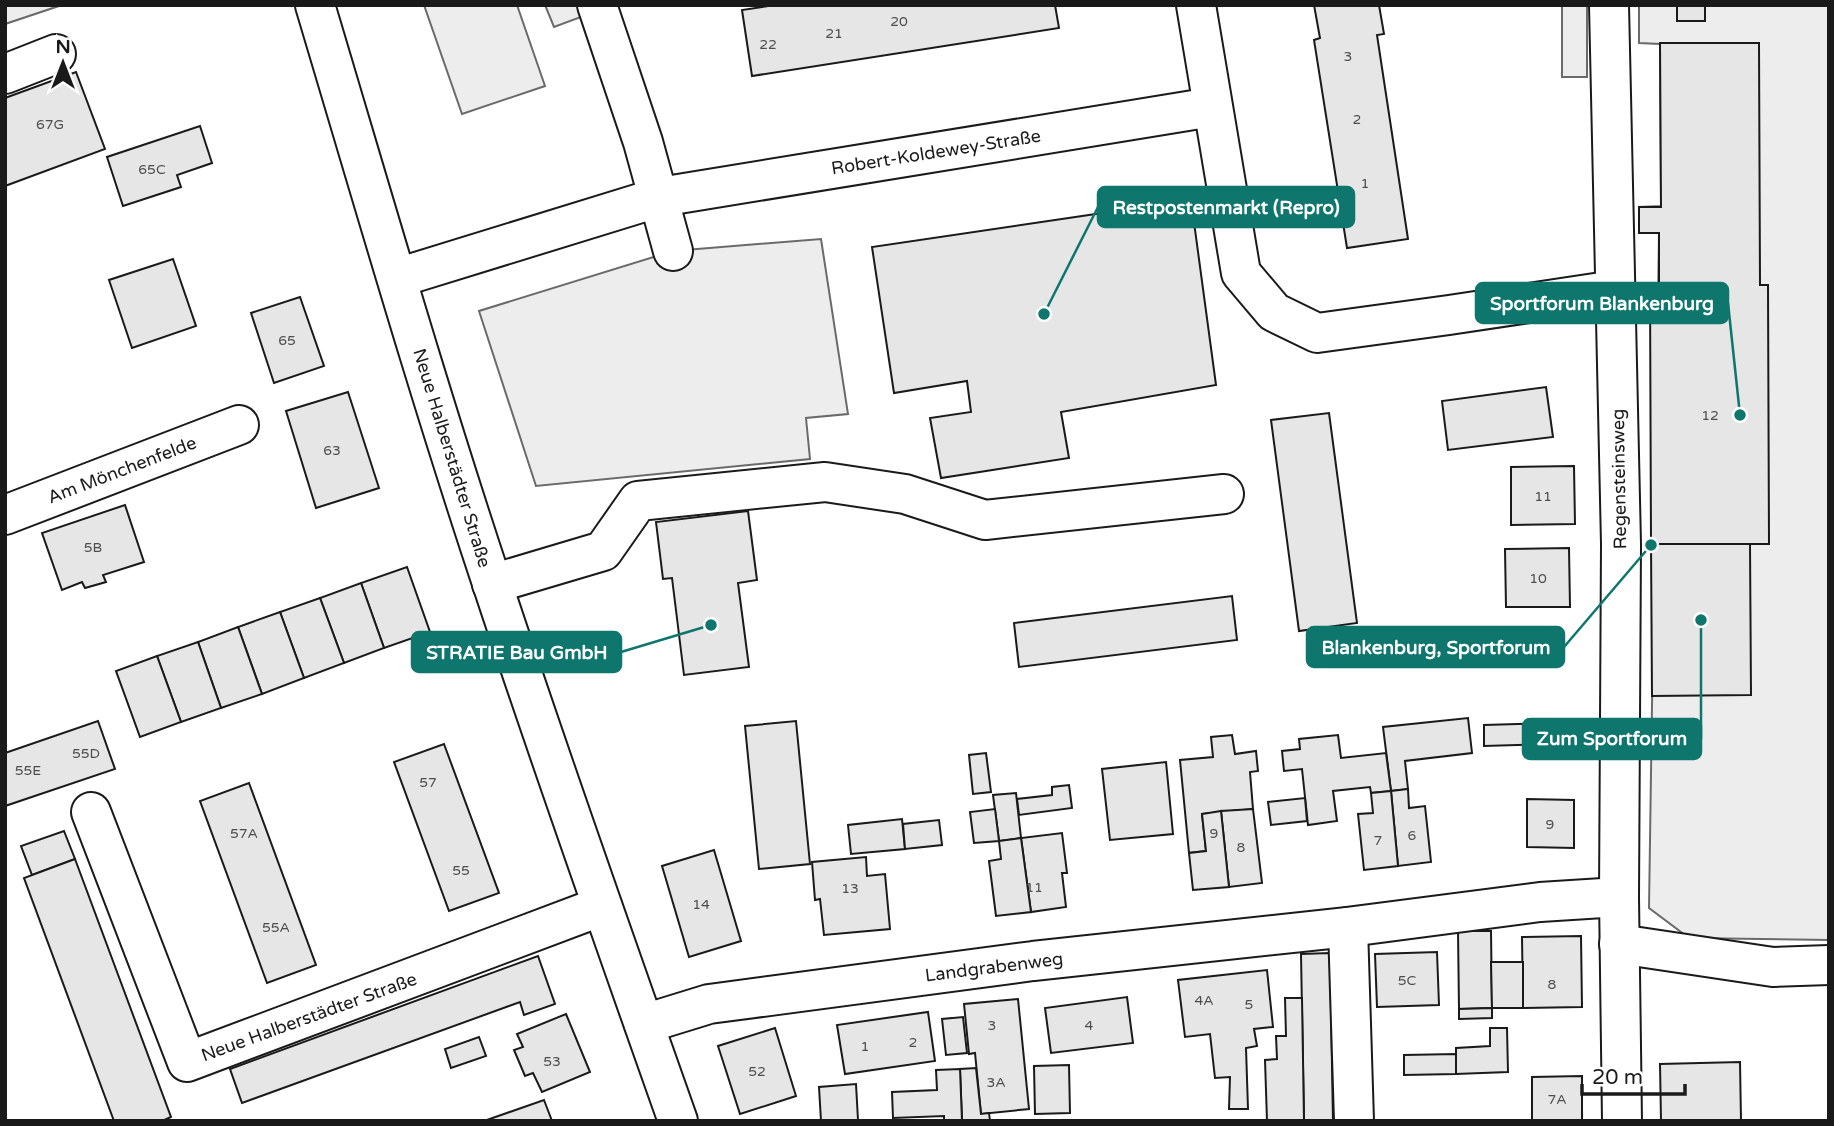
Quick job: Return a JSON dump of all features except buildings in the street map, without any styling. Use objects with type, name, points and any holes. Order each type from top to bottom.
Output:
[{"type":"street","name":"Neue Halberstädter Straße","points":[[315,5],[492,584],[678,1121]]},
{"type":"street","points":[[597,5],[660,197],[673,251]]},
{"type":"street","points":[[1196,5],[1241,273],[1273,312],[1318,333],[1615,290]]},
{"type":"street","name":"Regensteinsweg","points":[[1609,5],[1621,544],[1619,944],[1622,1121]]},
{"type":"street","points":[[5,74],[56,54]]},
{"type":"street","name":"Robert-Koldewey-Straße","points":[[397,278],[660,197],[1212,107]]},
{"type":"street","name":"Am Mönchenfelde","points":[[5,515],[240,425]]},
{"type":"street","points":[[492,584],[603,551],[638,501],[825,482],[905,494],[985,520],[1224,494]]},
{"type":"street","name":"Neue Halberstädter Straße","points":[[91,812],[187,1062],[603,906]]},
{"type":"street","name":"Landgrabenweg","points":[[644,1024],[709,1003],[1033,961],[1348,928],[1540,902],[1619,897]]},
{"type":"street","points":[[1348,928],[1354,1121]]},
{"type":"street","points":[[1619,944],[1773,967],[1829,965]]},
{"type":"shaded area","points":[[5,5],[58,5],[59,6],[5,24]]},
{"type":"shaded area","points":[[424,5],[517,5],[545,86],[462,114]]},
{"type":"shaded area","points":[[545,5],[577,5],[581,17],[554,27]]},
{"type":"shaded area","points":[[1562,5],[1587,5],[1587,77],[1562,77]]},
{"type":"shaded area","points":[[1639,5],[1829,5],[1829,940],[1689,938],[1649,908],[1659,233],[1639,233],[1639,207],[1661,206],[1660,44],[1639,43]]},
{"type":"shaded area","points":[[821,239],[848,414],[806,418],[810,459],[536,486],[479,311],[673,251]]},
{"type":"place","name":"Restpostenmarkt (Repro)","points":[[1044,314]]},
{"type":"place","name":"Sportforum Blankenburg","points":[[1740,415]]},
{"type":"place","name":"Blankenburg, Sportforum","points":[[1651,545]]},
{"type":"place","name":"Zum Sportforum","points":[[1701,620]]},
{"type":"place","name":"STRATIE Bau GmbH","points":[[711,625]]}]
